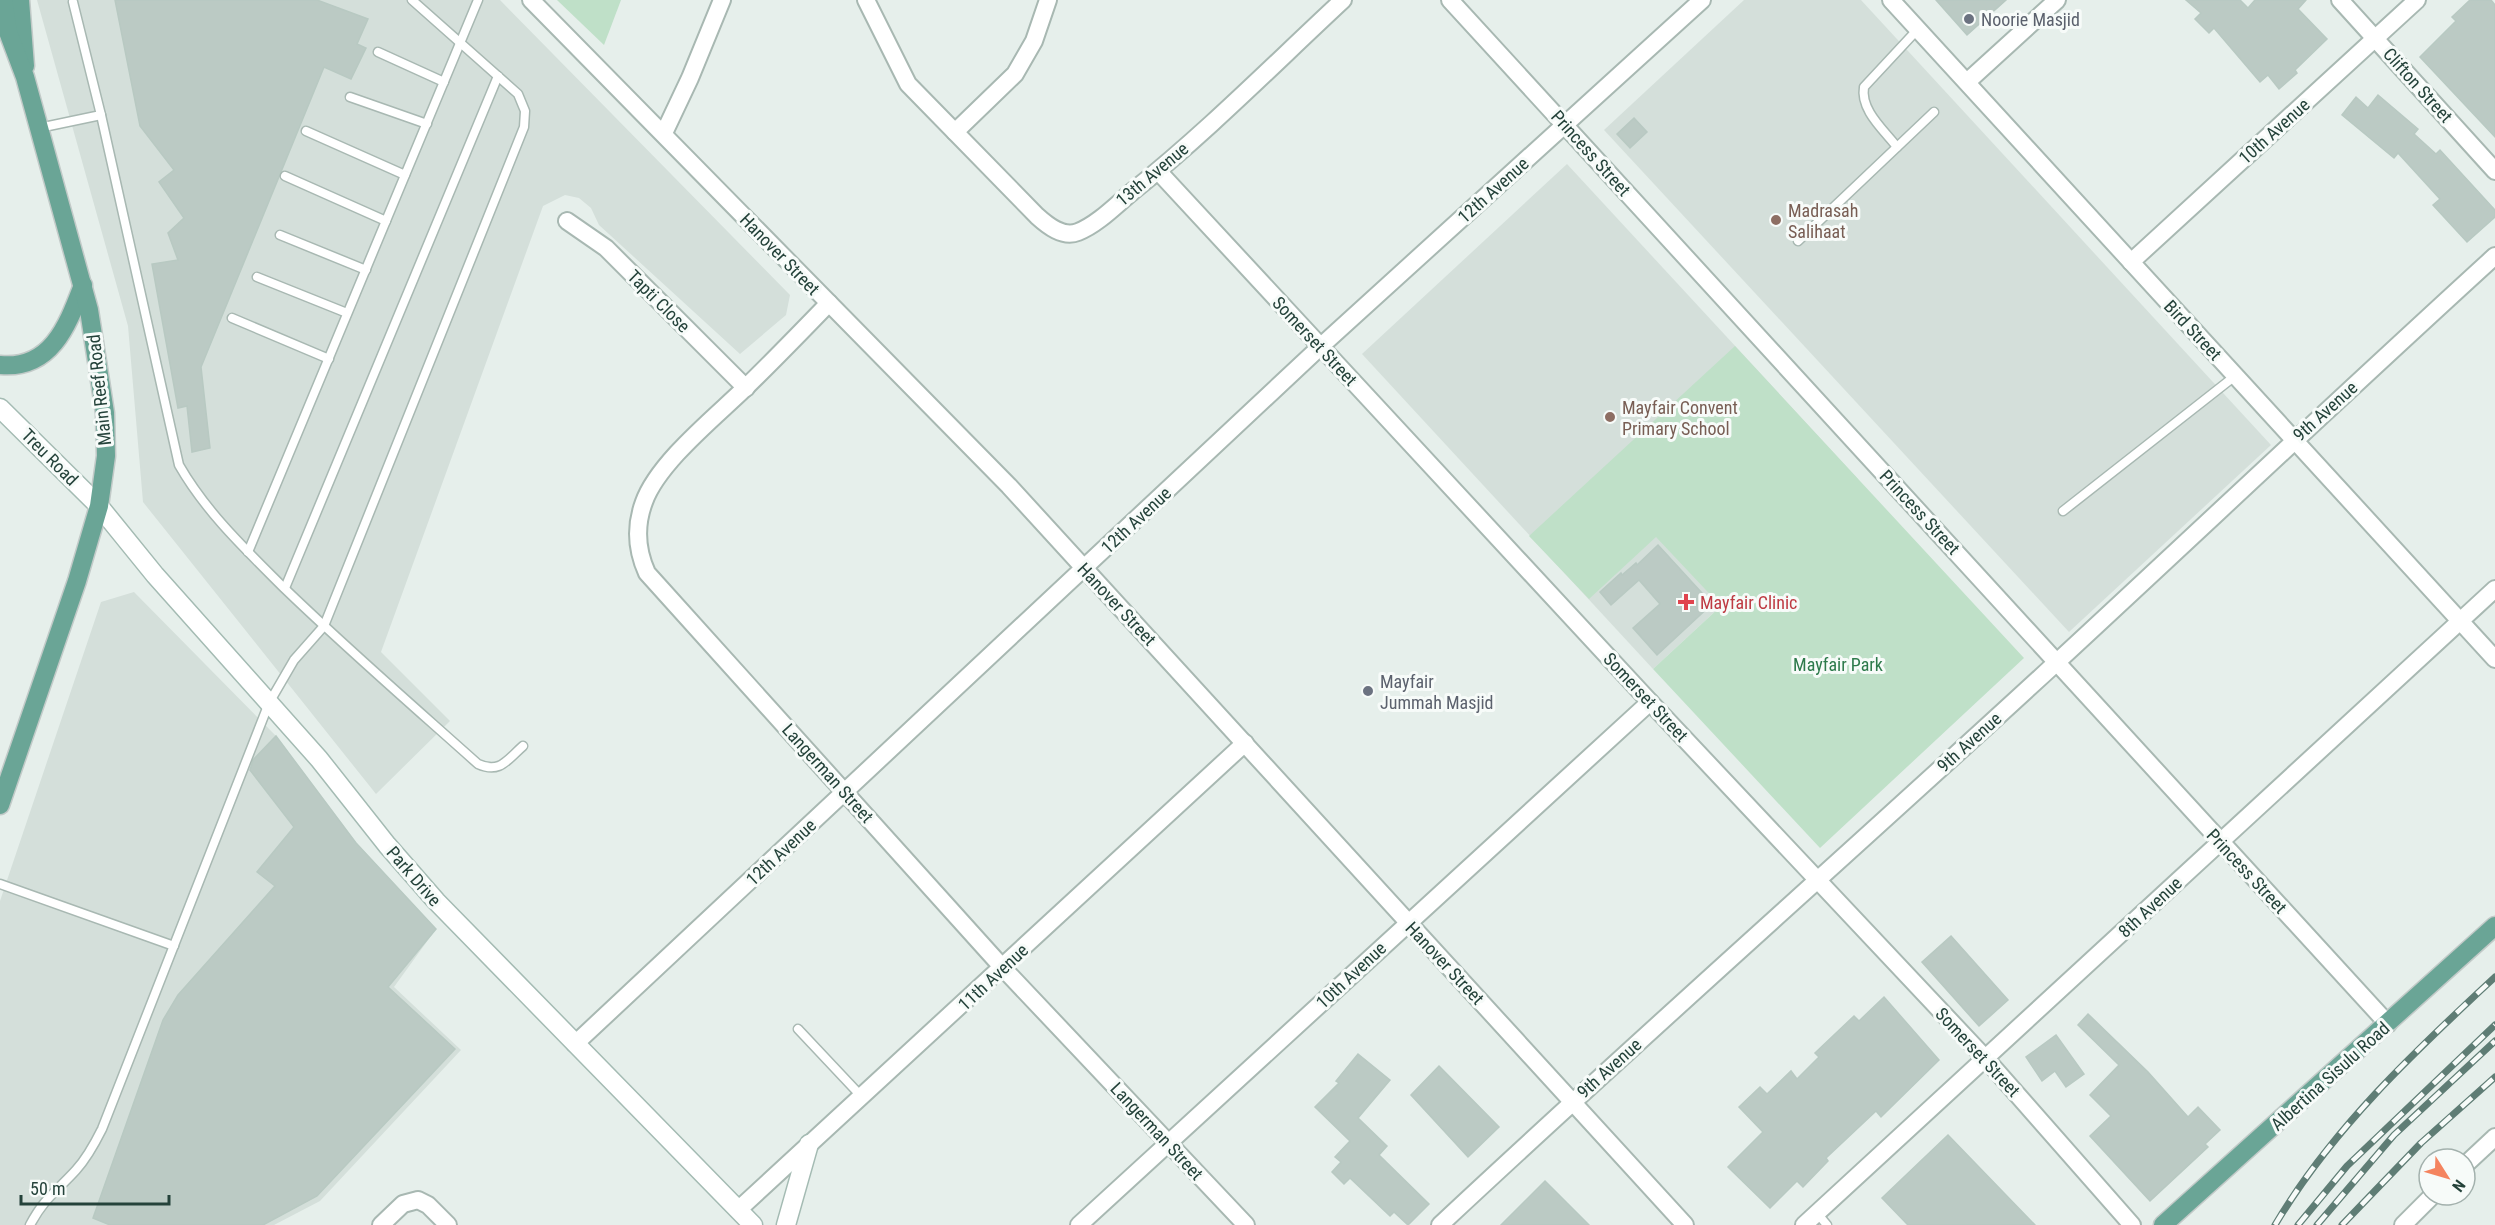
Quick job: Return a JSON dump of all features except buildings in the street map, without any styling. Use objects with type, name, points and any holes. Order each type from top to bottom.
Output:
[{"type":"main road","name":"Main Reef Road","points":[[0,805],[77,581],[99,506],[106,456],[105,413],[95,343],[83,285],[25,77],[13,48],[6,1]]},
{"type":"main road","points":[[0,365],[36,358],[50,348],[63,333],[83,285]]},
{"type":"main road","name":"Albertina Sisulu Road","points":[[2163,1225],[2495,926]]},
{"type":"street","name":"Hanover Street","points":[[531,0],[934,408],[1245,743],[1685,1225]]},
{"type":"street","points":[[664,133],[690,78],[722,0]]},
{"type":"street","name":"13th Avenue","points":[[866,0],[908,84],[1037,216],[1048,225],[1066,233],[1076,233],[1090,225],[1158,171],[1343,0]]},
{"type":"street","points":[[955,132],[1015,74],[1034,41],[1048,0]]},
{"type":"street","name":"Princess Street","points":[[1450,0],[2388,1024]]},
{"type":"street","name":"12th Avenue","points":[[575,1044],[1320,347],[1701,0]]},
{"type":"street","name":"Bird Street","points":[[1891,0],[2495,659]]},
{"type":"street","points":[[1967,82],[2057,0]]},
{"type":"street","name":"Clifton Street","points":[[2340,0],[2495,171]]},
{"type":"street","name":"10th Avenue","points":[[2131,262],[2417,0]]},
{"type":"street","name":"Somerset Street","points":[[1158,171],[1650,702],[1986,1059],[2132,1225]]},
{"type":"street","name":"Tapti Close","points":[[567,221],[606,248],[746,388]]},
{"type":"street","name":"9th Avenue","points":[[1440,1225],[1573,1100],[2057,662],[2294,439],[2495,256]]},
{"type":"street","name":"Langerman Street","points":[[829,303],[746,388],[696,435],[651,488],[640,515],[638,536],[640,558],[647,573],[668,599],[846,791],[1003,968],[1246,1225]]},
{"type":"street","name":"Treu Road","points":[[0,408],[99,506]]},
{"type":"street","name":"Park Drive","points":[[99,506],[155,575],[269,703],[429,894],[753,1225]]},
{"type":"street","name":"8th Avenue","points":[[1804,1225],[1822,1219],[1986,1059],[2495,589]]},
{"type":"street","name":"10th Avenue","points":[[1079,1225],[1650,702]]},
{"type":"street","name":"11th Avenue","points":[[738,1210],[1245,743]]},
{"type":"street","points":[[2477,1154],[2495,1137]]},
{"type":"street","points":[[786,1225],[809,1144]]},
{"type":"street","points":[[381,1225],[403,1204],[418,1200],[428,1204],[448,1225]]},
{"type":"street","points":[[2403,1225],[2421,1207]]},
{"type":"lane","points":[[30,1225],[54,1189],[76,1170],[94,1144],[269,703],[294,660],[324,626],[462,275],[524,127],[525,111],[518,94],[412,0]]},
{"type":"lane","points":[[248,552],[478,0]]},
{"type":"lane","points":[[73,2],[102,115],[179,465],[193,490],[222,527],[324,626],[478,764],[489,769],[497,768],[523,747]]},
{"type":"lane","points":[[1897,147],[1866,107],[1862,98],[1864,87],[1918,29]]},
{"type":"lane","points":[[378,52],[444,82]]},
{"type":"lane","points":[[285,588],[498,75]]},
{"type":"lane","points":[[350,97],[427,124]]},
{"type":"lane","points":[[1798,241],[1934,112]]},
{"type":"lane","points":[[38,128],[102,115]]},
{"type":"lane","points":[[306,131],[405,175]]},
{"type":"lane","points":[[285,176],[386,221]]},
{"type":"lane","points":[[280,235],[366,270]]},
{"type":"lane","points":[[257,277],[347,313]]},
{"type":"lane","points":[[232,318],[329,359]]},
{"type":"lane","points":[[2063,511],[2235,376]]},
{"type":"lane","points":[[0,884],[174,946]]},
{"type":"lane","points":[[798,1029],[862,1097]]},
{"type":"shaded area","points":[[37,0],[500,0],[790,295],[786,315],[740,354],[599,225],[591,208],[579,198],[565,195],[543,206],[381,652],[450,721],[376,794],[143,502],[128,326]]},
{"type":"shaded area","points":[[1744,0],[1861,0],[2271,445],[2069,632],[1604,130]]},
{"type":"shaded area","name":"Mayfair Convent Primary School","points":[[1567,164],[1858,479],[1653,669],[1362,354]]},
{"type":"shaded area","points":[[134,592],[276,736],[356,842],[436,929],[394,987],[461,1050],[320,1201],[274,1225],[0,1225],[0,901],[101,602]]},
{"type":"green space","points":[[557,0],[621,0],[604,45]]},
{"type":"green space","name":"Mayfair Park","points":[[1735,346],[2024,658],[1820,848],[1653,669],[1721,606],[1656,537],[1589,599],[1529,536]]},
{"type":"railway","points":[[2275,1225],[2297,1190],[2348,1124],[2404,1064],[2495,977]]},
{"type":"railway","points":[[2298,1225],[2347,1166],[2495,1025]]},
{"type":"railway","points":[[2317,1225],[2394,1135],[2495,1041]]},
{"type":"railway","points":[[2342,1225],[2421,1143],[2495,1077]]},
{"type":"place","name":"Noorie Masjid","points":[[1969,19]]},
{"type":"place","name":"Madrasah Salihaat","points":[[1776,220]]},
{"type":"place","name":"Mayfair Convent Primary School","points":[[1610,417]]},
{"type":"place","name":"Mayfair Clinic","points":[[1686,602]]},
{"type":"place","name":"Mayfair Jummah Masjid","points":[[1368,691]]}]
